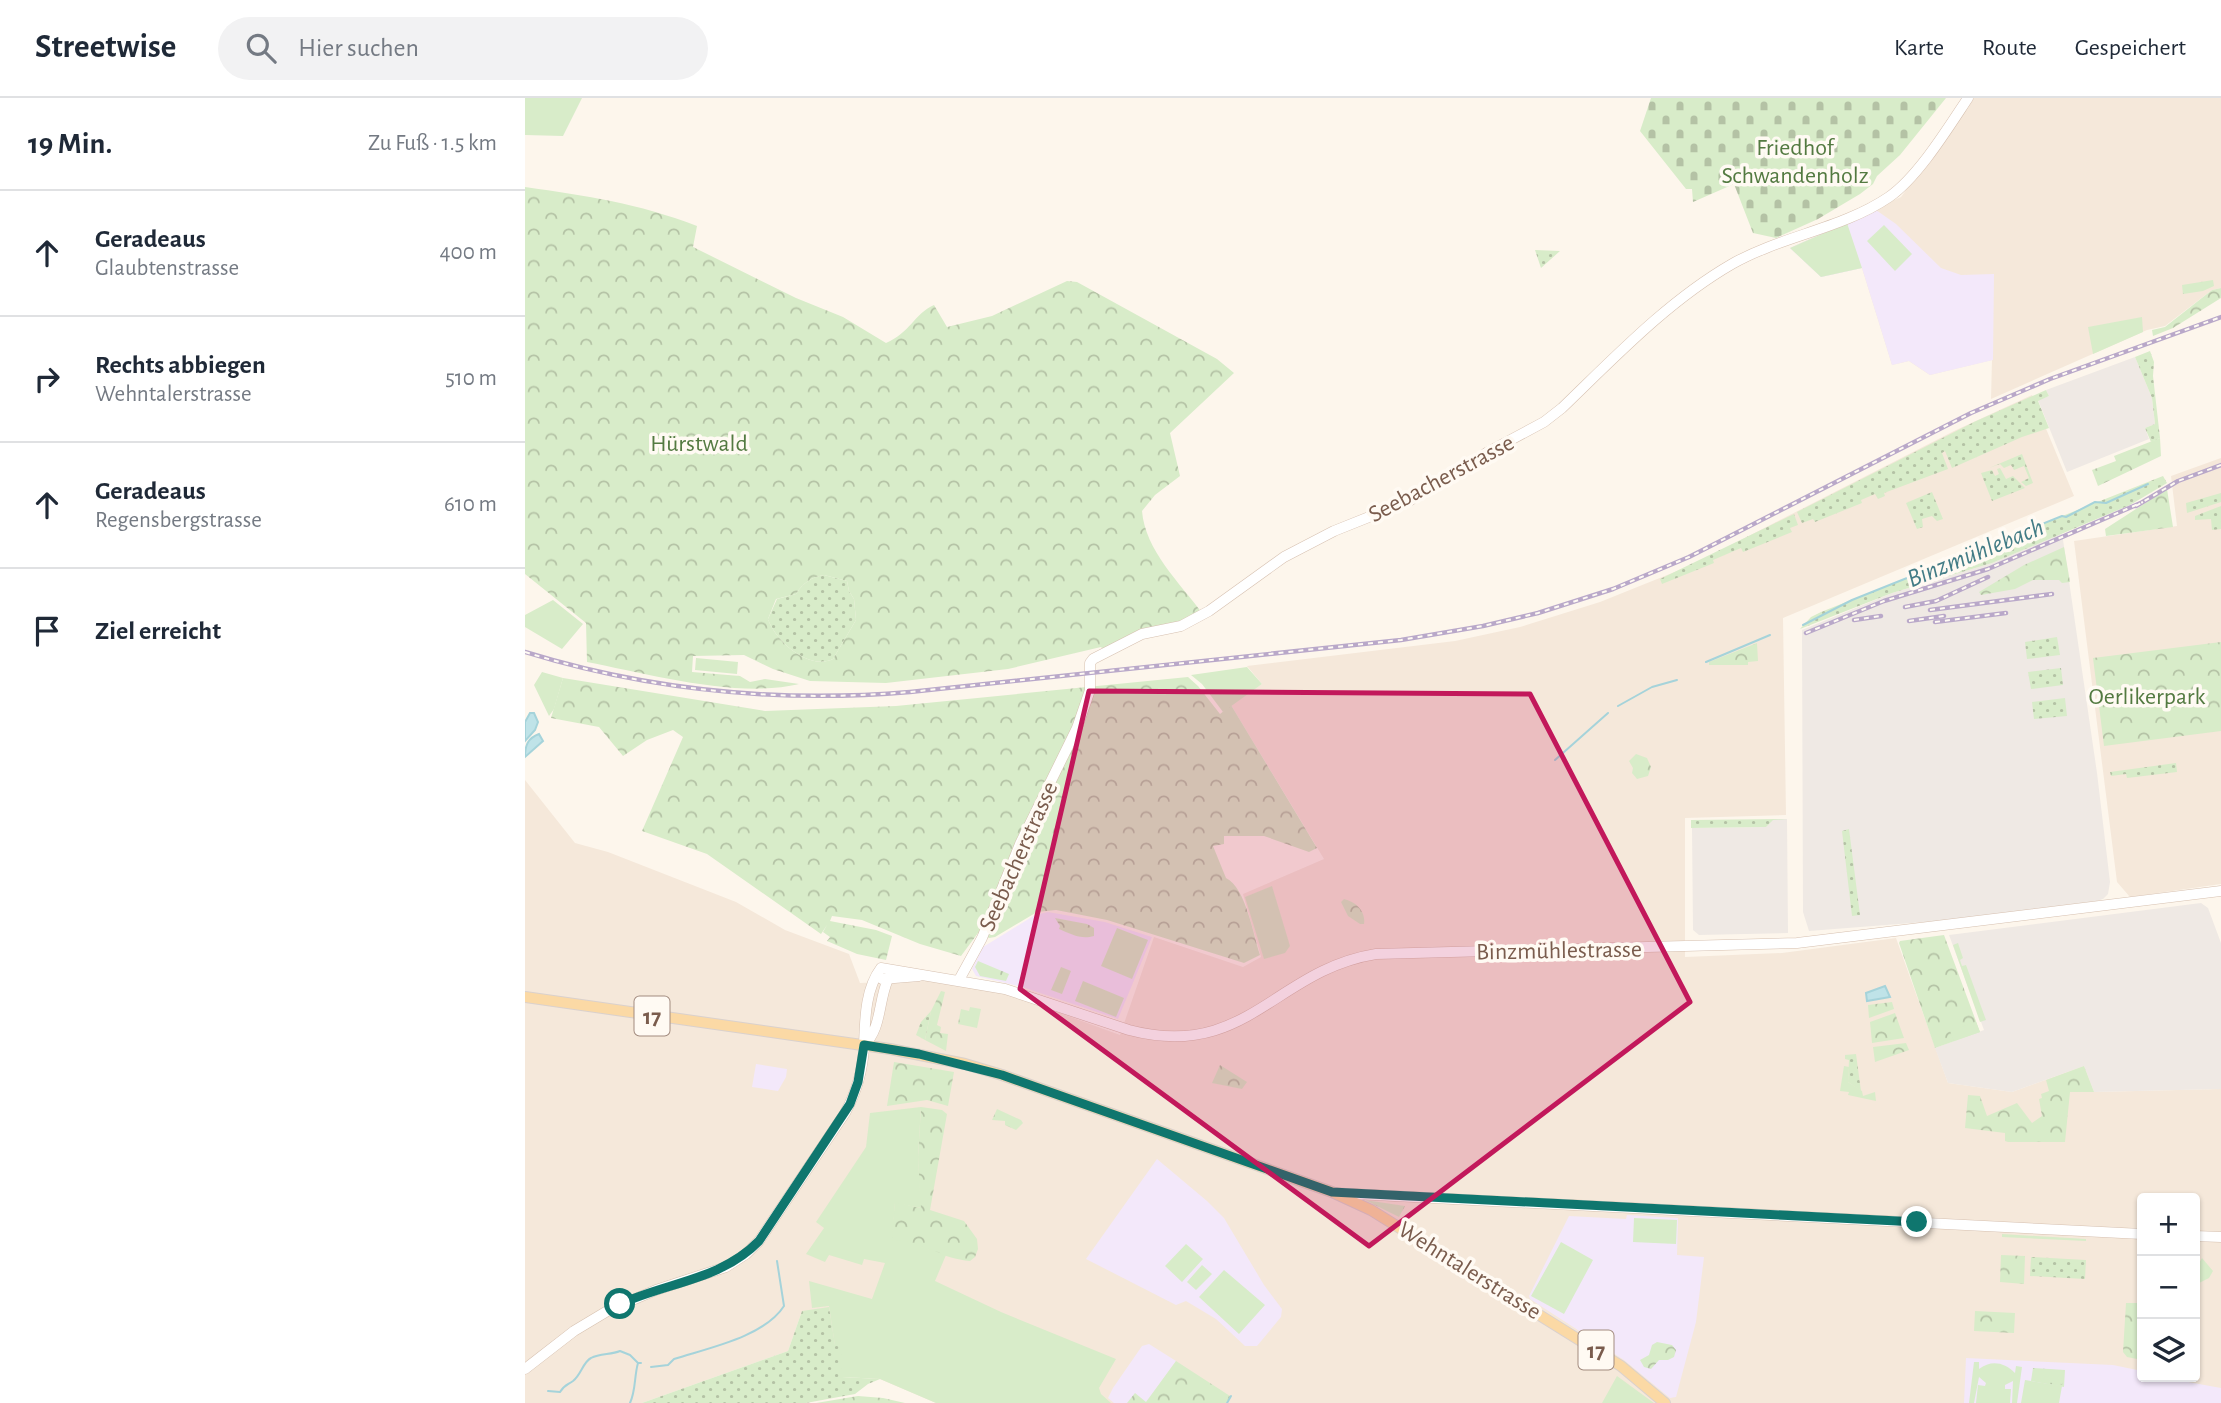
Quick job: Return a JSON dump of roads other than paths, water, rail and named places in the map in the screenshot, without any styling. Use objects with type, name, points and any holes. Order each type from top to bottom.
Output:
[{"type":"main road","name":"Wehntalerstrasse","points":[[525,997],[919,1054],[1002,1075],[1332,1192],[1386,1217],[1574,1335],[1621,1366],[1665,1403]]},
{"type":"street","name":"Seebacherstrasse","points":[[960,980],[982,938],[1020,844],[1077,728],[1090,690],[1090,663],[1093,659],[1142,634],[1181,626],[1209,611],[1284,557],[1335,531],[1409,500],[1544,422],[1671,305],[1733,263],[1838,222],[1887,198],[1908,180],[1968,98]]},
{"type":"street","name":"Binzmühlestrasse","points":[[881,968],[1005,989],[1147,1035],[1188,1037],[1234,1024],[1315,974],[1351,959],[1376,954],[1797,943],[2221,891]]},
{"type":"street","points":[[525,1369],[574,1331],[609,1310],[656,1290],[726,1267],[746,1254],[759,1241],[850,1104],[858,1082],[873,978],[881,968],[888,979],[882,992],[874,1035],[864,1045]]},
{"type":"street","name":"Binzmühlestrasse","points":[[873,978],[923,975]]},
{"type":"street","points":[[1332,1192],[2137,1234]]},
{"type":"street","points":[[2200,1236],[2221,1237]]},
{"type":"water","points":[[530,713],[534,713],[538,722],[525,741],[525,722]]},
{"type":"water","points":[[539,734],[543,741],[525,757],[528,743]]},
{"type":"water","points":[[1885,986],[1890,997],[1867,1001],[1866,993]]},
{"type":"waterway","name":"Binzmühlebach","points":[[1803,625],[1852,600],[2062,516],[2066,517],[2095,502],[2106,503],[2148,484]]},
{"type":"waterway","name":"Binzmühlebach","points":[[1706,662],[1770,635]]},
{"type":"waterway","name":"Binzmühlebach","points":[[1618,706],[1652,687],[1677,680]]},
{"type":"waterway","name":"Binzmühlebach","points":[[1555,760],[1608,713]]},
{"type":"waterway","points":[[651,1367],[668,1365],[674,1359],[734,1340],[775,1317],[784,1306],[777,1261]]},
{"type":"waterway","points":[[548,1391],[560,1392],[594,1356],[620,1351],[630,1355],[638,1363]]},
{"type":"waterway","points":[[630,1403],[638,1363],[641,1363]]},
{"type":"waterway","points":[[1227,1403],[1231,1396]]},
{"type":"railway","points":[[525,652],[668,685],[764,694],[861,695],[1401,640],[1483,626],[1538,613],[1613,589],[1689,557],[1971,413],[2050,379],[2221,317]]},
{"type":"railway","points":[[2136,506],[2178,481],[2221,465]]},
{"type":"railway","points":[[1806,633],[1884,601],[1988,569],[2143,502]]},
{"type":"railway","points":[[1905,607],[1936,601],[1988,577]]},
{"type":"railway","points":[[1930,610],[2052,594]]},
{"type":"railway","points":[[1935,622],[2006,613]]},
{"type":"railway","points":[[1854,620],[1881,616]]},
{"type":"railway","points":[[1909,621],[1944,616]]},
{"type":"park label","name":"Friedhof Schwandenholz","points":[[1795,161]]},
{"type":"park label","name":"Hürstwald","points":[[699,443]]},
{"type":"park label","name":"Oerlikerpark","points":[[2147,696]]}]
